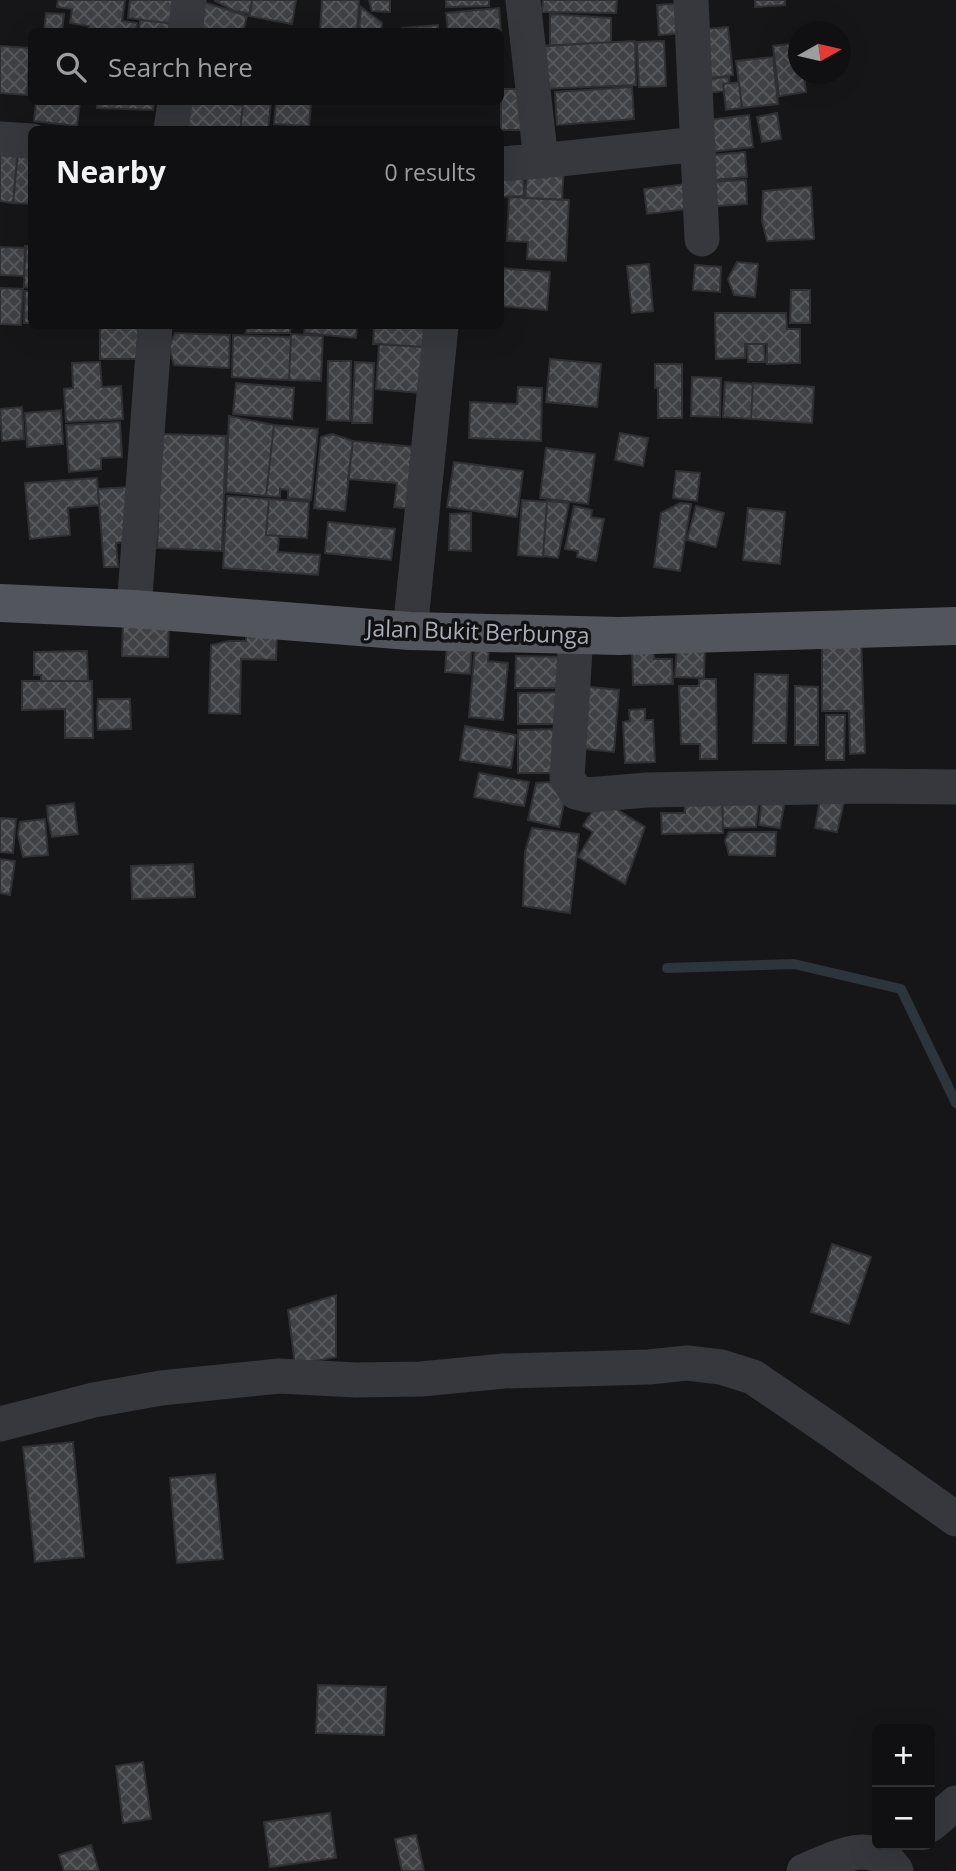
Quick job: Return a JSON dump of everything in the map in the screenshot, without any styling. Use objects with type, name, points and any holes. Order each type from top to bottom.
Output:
[{"type":"main road","name":"Jalan Bukit Berbunga","points":[[0,603],[134,609],[410,631],[576,635],[956,626]]},
{"type":"street","points":[[186,28],[190,0]]},
{"type":"street","points":[[523,0],[541,161]]},
{"type":"street","points":[[691,0],[702,240]]},
{"type":"street","points":[[172,126],[175,105]]},
{"type":"street","points":[[0,139],[28,141]]},
{"type":"street","points":[[504,164],[698,144]]},
{"type":"street","points":[[134,609],[155,329]]},
{"type":"street","points":[[410,631],[441,329]]},
{"type":"street","points":[[576,635],[567,778],[576,792],[588,795],[661,790],[956,787]]},
{"type":"street","points":[[0,1424],[94,1400],[161,1388],[279,1376],[356,1380],[421,1379],[504,1371],[649,1367],[688,1363],[721,1367],[753,1377],[956,1519]]},
{"type":"street","points":[[935,1821],[956,1803]]},
{"type":"street","points":[[804,1871],[854,1852],[870,1852],[883,1858],[899,1860]]},
{"type":"building","points":[[58,0],[125,0],[122,21],[137,23],[136,28],[89,28],[70,23],[72,9],[57,7]]},
{"type":"building","points":[[130,0],[176,0],[173,24],[128,18]]},
{"type":"building","points":[[197,0],[247,16],[244,28],[188,26]]},
{"type":"building","points":[[215,0],[252,0],[250,14],[235,11]]},
{"type":"building","points":[[252,0],[296,0],[292,24],[249,16]]},
{"type":"building","points":[[322,0],[359,0],[357,28],[320,28]]},
{"type":"building","points":[[369,0],[390,0],[390,12],[372,11]]},
{"type":"building","points":[[446,0],[489,0],[489,6],[446,7]]},
{"type":"building","points":[[543,0],[617,0],[616,13],[542,12]]},
{"type":"building","points":[[755,0],[785,0],[785,5],[755,7]]},
{"type":"building","points":[[687,3],[690,33],[659,35],[657,5]]},
{"type":"building","points":[[361,7],[382,23],[381,28],[359,28]]},
{"type":"building","points":[[499,8],[501,28],[448,28],[446,13]]},
{"type":"building","points":[[46,13],[64,14],[62,28],[44,28]]},
{"type":"building","points":[[550,14],[611,18],[611,42],[550,46]]},
{"type":"building","points":[[140,20],[177,24],[176,28],[139,28]]},
{"type":"building","points":[[438,25],[438,28],[402,28]]},
{"type":"building","points":[[728,27],[733,75],[696,80],[694,30]]},
{"type":"building","points":[[635,41],[636,85],[540,89],[537,46]]},
{"type":"building","points":[[664,41],[666,86],[639,87],[637,42]]},
{"type":"building","points":[[788,44],[788,84],[805,84],[806,92],[779,96],[773,46]]},
{"type":"building","points":[[0,46],[28,48],[27,95],[0,93]]},
{"type":"building","points":[[773,57],[778,104],[742,108],[736,61]]},
{"type":"building","points":[[729,77],[729,83],[723,84],[724,91],[700,94],[698,80]]},
{"type":"building","points":[[739,82],[742,108],[726,110],[723,84]]},
{"type":"building","points":[[632,87],[634,119],[557,125],[555,92]]},
{"type":"building","points":[[504,89],[522,89],[521,130],[504,130],[504,126],[501,126]]},
{"type":"building","points":[[36,105],[80,105],[77,126],[34,121]]},
{"type":"building","points":[[97,105],[154,105],[153,110],[97,108]]},
{"type":"building","points":[[188,105],[243,105],[240,126],[186,126]]},
{"type":"building","points":[[243,105],[271,105],[268,126],[240,126]]},
{"type":"building","points":[[276,105],[311,105],[309,126],[274,124]]},
{"type":"building","points":[[777,113],[781,139],[762,142],[757,117]]},
{"type":"building","points":[[749,115],[753,147],[702,153],[699,121]]},
{"type":"building","points":[[0,141],[19,142],[13,203],[0,201]]},
{"type":"building","points":[[18,148],[28,149],[28,204],[13,203]]},
{"type":"building","points":[[745,152],[747,177],[702,181],[700,156]]},
{"type":"building","points":[[528,163],[564,165],[562,200],[525,198]]},
{"type":"building","points":[[504,165],[523,165],[524,196],[504,197]]},
{"type":"building","points":[[746,180],[747,204],[702,207],[701,182]]},
{"type":"building","points":[[693,183],[696,208],[647,214],[644,189]]},
{"type":"building","points":[[811,187],[814,239],[767,241],[762,221],[763,191]]},
{"type":"building","points":[[509,197],[569,200],[566,261],[527,259],[528,242],[507,241]]},
{"type":"building","points":[[25,246],[28,246],[28,288],[24,287]]},
{"type":"building","points":[[0,247],[26,248],[24,276],[0,275]]},
{"type":"building","points":[[737,262],[758,264],[755,297],[734,295],[728,279]]},
{"type":"building","points":[[649,264],[653,311],[632,313],[627,266]]},
{"type":"building","points":[[695,265],[721,267],[720,292],[693,290]]},
{"type":"building","points":[[504,268],[550,272],[547,310],[504,306]]},
{"type":"building","points":[[0,288],[23,289],[21,325],[0,324]]},
{"type":"building","points":[[791,290],[810,290],[810,323],[790,323]]},
{"type":"building","points":[[25,291],[28,291],[28,323],[24,323]]},
{"type":"building","points":[[715,313],[786,313],[787,329],[800,329],[800,363],[767,364],[767,344],[745,344],[745,358],[716,359]]},
{"type":"building","points":[[100,329],[151,329],[151,359],[100,359]]},
{"type":"building","points":[[247,329],[291,329],[290,333],[246,333]]},
{"type":"building","points":[[305,329],[357,329],[356,338],[304,333]]},
{"type":"building","points":[[374,329],[424,329],[423,347],[373,344]]},
{"type":"building","points":[[175,333],[230,335],[229,368],[174,365],[169,346]]},
{"type":"building","points":[[291,334],[323,336],[321,381],[289,380]]},
{"type":"building","points":[[233,335],[291,337],[289,380],[232,377]]},
{"type":"building","points":[[379,344],[423,347],[420,393],[376,389]]},
{"type":"building","points":[[747,344],[764,344],[765,362],[748,362]]},
{"type":"building","points":[[550,359],[601,364],[597,407],[546,402]]},
{"type":"building","points":[[328,361],[351,361],[350,421],[327,420]]},
{"type":"building","points":[[100,362],[102,387],[121,386],[123,419],[66,422],[64,389],[73,388],[72,363]]},
{"type":"building","points":[[355,362],[374,363],[372,423],[352,423]]},
{"type":"building","points":[[655,364],[682,364],[682,418],[658,418]]},
{"type":"building","points":[[692,377],[721,378],[720,417],[691,416]]},
{"type":"building","points":[[725,382],[753,384],[751,419],[723,417]]},
{"type":"building","points":[[236,383],[294,388],[292,419],[233,414]]},
{"type":"building","points":[[753,383],[814,387],[812,423],[751,419]]},
{"type":"building","points":[[518,387],[542,388],[541,441],[469,438],[470,402],[517,404]]},
{"type":"building","points":[[22,407],[24,439],[2,441],[0,409]]},
{"type":"building","points":[[61,410],[63,444],[27,447],[25,413]]},
{"type":"building","points":[[229,416],[274,425],[266,496],[226,492]]},
{"type":"building","points":[[120,422],[122,457],[101,458],[101,469],[69,472],[66,425]]},
{"type":"building","points":[[274,425],[318,429],[311,500],[288,498],[288,490],[280,489],[280,497],[266,496]]},
{"type":"building","points":[[620,433],[648,438],[643,466],[615,460]]},
{"type":"building","points":[[162,434],[226,436],[222,551],[157,548]]},
{"type":"building","points":[[332,434],[353,441],[345,511],[314,508],[321,437]]},
{"type":"building","points":[[353,441],[426,448],[420,510],[394,507],[397,483],[348,479]]},
{"type":"building","points":[[546,448],[595,454],[588,504],[540,498]]},
{"type":"building","points":[[454,462],[523,471],[517,517],[447,507]]},
{"type":"building","points":[[676,471],[700,473],[697,501],[673,498]]},
{"type":"building","points":[[97,478],[99,505],[68,508],[70,535],[30,539],[25,483]]},
{"type":"building","points":[[129,487],[134,541],[116,543],[118,567],[104,567],[98,489]]},
{"type":"building","points":[[227,496],[269,499],[266,535],[279,536],[278,552],[320,555],[318,575],[223,568]]},
{"type":"building","points":[[269,499],[309,502],[307,538],[266,535]]},
{"type":"building","points":[[522,500],[547,502],[543,557],[518,555]]},
{"type":"building","points":[[547,501],[569,503],[558,558],[543,556]]},
{"type":"building","points":[[680,503],[691,504],[680,571],[654,567],[661,513]]},
{"type":"building","points":[[574,506],[592,510],[591,517],[604,519],[596,561],[577,557],[578,551],[565,549]]},
{"type":"building","points":[[696,506],[724,513],[716,547],[687,540]]},
{"type":"building","points":[[748,508],[785,512],[780,564],[743,560]]},
{"type":"building","points":[[471,513],[471,551],[449,550],[450,514]]},
{"type":"building","points":[[328,522],[395,529],[391,560],[325,553]]},
{"type":"building","points":[[123,622],[169,624],[168,657],[122,656]]},
{"type":"building","points":[[246,635],[277,636],[276,660],[241,659],[240,714],[209,713],[211,645],[246,641]]},
{"type":"building","points":[[822,636],[861,636],[865,753],[850,754],[849,711],[822,711]]},
{"type":"building","points":[[447,643],[472,644],[470,674],[445,672]]},
{"type":"building","points":[[677,645],[705,646],[704,678],[675,677]]},
{"type":"building","points":[[654,646],[654,659],[672,659],[673,684],[633,685],[632,647]]},
{"type":"building","points":[[475,647],[489,649],[488,661],[508,663],[503,720],[469,717]]},
{"type":"building","points":[[87,651],[88,681],[41,681],[41,675],[34,675],[34,652]]},
{"type":"building","points":[[516,656],[566,657],[566,688],[515,688]]},
{"type":"building","points":[[755,674],[788,675],[786,743],[753,743]]},
{"type":"building","points":[[699,679],[716,679],[717,759],[700,759],[700,744],[681,744],[679,686],[699,686]]},
{"type":"building","points":[[22,681],[92,681],[93,738],[65,738],[65,709],[22,710]]},
{"type":"building","points":[[582,686],[619,690],[614,752],[576,748]]},
{"type":"building","points":[[795,686],[818,687],[818,745],[795,745]]},
{"type":"building","points":[[566,692],[566,724],[518,724],[518,693]]},
{"type":"building","points":[[98,699],[130,699],[131,729],[98,730]]},
{"type":"building","points":[[645,709],[645,720],[653,720],[655,762],[625,763],[623,722],[630,721],[629,710]]},
{"type":"building","points":[[826,715],[845,715],[844,760],[826,760]]},
{"type":"building","points":[[465,726],[516,735],[511,768],[460,760]]},
{"type":"building","points":[[565,729],[565,773],[518,773],[518,730]]},
{"type":"building","points":[[479,773],[529,782],[524,806],[474,797]]},
{"type":"building","points":[[550,782],[567,790],[559,827],[528,820],[536,783]]},
{"type":"building","points":[[822,788],[847,789],[837,832],[815,828]]},
{"type":"building","points":[[760,789],[756,827],[723,828],[722,790]]},
{"type":"building","points":[[787,789],[780,828],[759,825],[763,790]]},
{"type":"building","points":[[722,790],[723,833],[662,834],[661,813],[685,813],[684,791]]},
{"type":"building","points":[[600,799],[645,827],[625,884],[578,857],[593,832],[583,826]]},
{"type":"building","points":[[74,803],[78,834],[52,837],[47,806]]},
{"type":"building","points":[[0,818],[16,819],[13,853],[0,852]]},
{"type":"building","points":[[45,819],[48,855],[23,857],[18,834],[20,822]]},
{"type":"building","points":[[532,828],[579,834],[570,913],[523,906],[525,852]]},
{"type":"building","points":[[729,832],[776,832],[775,856],[729,855],[725,840]]},
{"type":"building","points":[[0,859],[15,861],[10,895],[0,893]]},
{"type":"building","points":[[193,864],[195,897],[132,899],[131,866]]},
{"type":"building","points":[[832,1244],[871,1257],[849,1324],[811,1312]]},
{"type":"building","points":[[336,1295],[336,1357],[295,1365],[288,1310]]},
{"type":"building","points":[[73,1442],[84,1557],[35,1562],[23,1447]]},
{"type":"building","points":[[215,1474],[223,1559],[177,1563],[170,1478]]},
{"type":"building","points":[[318,1685],[386,1687],[384,1735],[316,1733]]},
{"type":"building","points":[[143,1762],[151,1819],[123,1823],[116,1766]]},
{"type":"building","points":[[330,1813],[336,1858],[270,1867],[264,1822]]},
{"type":"building","points":[[416,1835],[424,1871],[402,1871],[395,1839]]},
{"type":"building","points":[[91,1845],[99,1871],[64,1871],[59,1855]]},
{"type":"waterway","points":[[667,968],[794,964],[901,989],[956,1103]]}]
